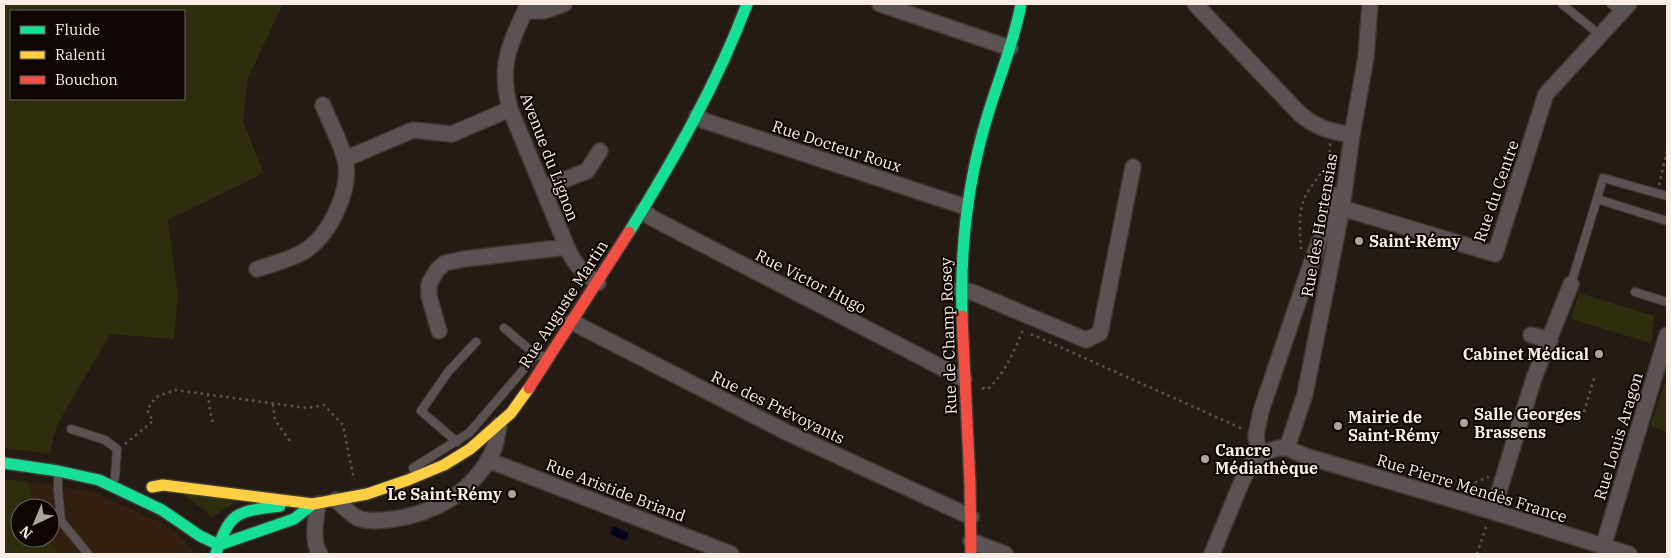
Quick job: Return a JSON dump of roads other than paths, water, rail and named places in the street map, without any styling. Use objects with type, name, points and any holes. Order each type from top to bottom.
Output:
[{"type":"main road","name":"Rue Auguste Martin","points":[[499,425],[523,397],[643,211],[697,116],[726,54],[746,4]]},
{"type":"main road","name":"Rue de Champ Rosey","points":[[971,548],[960,289],[961,252],[966,207],[977,157],[994,93],[1010,48],[1021,4]]},
{"type":"main road","points":[[168,498],[148,486],[163,485],[315,504],[358,496],[408,480],[444,464],[470,449],[499,425]]},
{"type":"main road","points":[[4,463],[99,480],[119,479]]},
{"type":"main road","points":[[99,480],[162,510],[227,554]]},
{"type":"main road","points":[[217,549],[225,527],[231,519],[244,513],[300,502]]},
{"type":"main road","points":[[217,549],[294,519],[315,504]]},
{"type":"main road","points":[[207,526],[217,549]]},
{"type":"street","points":[[526,7],[544,11],[564,4]]},
{"type":"street","points":[[880,4],[1010,48]]},
{"type":"street","points":[[1195,4],[1300,114],[1318,128],[1352,135],[1333,205],[1261,411],[1256,440],[1255,461]]},
{"type":"street","name":"Rue des Hortensias","points":[[1286,448],[1305,394],[1342,208],[1352,135],[1366,57],[1370,4]]},
{"type":"street","name":"Avenue du Lignon","points":[[526,7],[509,46],[506,60],[504,74],[510,109],[574,263],[598,283]]},
{"type":"street","name":"Rue du Centre","points":[[1342,208],[1495,254],[1546,94],[1600,35],[1621,7]]},
{"type":"street","points":[[257,269],[283,262],[305,251],[324,232],[336,213],[343,194],[345,159],[323,106]]},
{"type":"street","points":[[345,159],[413,130],[452,134],[510,109]]},
{"type":"street","name":"Rue Docteur Roux","points":[[697,116],[705,121],[966,207]]},
{"type":"street","points":[[543,188],[587,171],[600,151]]},
{"type":"street","points":[[960,289],[972,292],[1086,340],[1100,333],[1133,167]]},
{"type":"street","name":"Rue Victor Hugo","points":[[643,211],[964,382]]},
{"type":"street","points":[[440,331],[429,296],[429,284],[437,270],[445,263],[464,258],[567,247]]},
{"type":"street","points":[[1491,511],[1495,504],[1539,366],[1571,284]]},
{"type":"street","name":"Rue des Prévoyants","points":[[572,322],[788,433],[971,517]]},
{"type":"street","points":[[1531,335],[1550,340]]},
{"type":"street","name":"Rue Louis Aragon","points":[[1603,547],[1667,335]]},
{"type":"street","name":"Rue Auguste Martin","points":[[336,500],[357,518],[377,521],[416,515],[434,509],[448,501],[472,481],[494,449],[499,425]]},
{"type":"street","points":[[1212,554],[1242,481],[1255,461],[1266,452],[1286,448]]},
{"type":"street","name":"Rue Pierre Mendès France","points":[[1286,448],[1305,456],[1629,554]]},
{"type":"street","name":"Rue Aristide Briand","points":[[488,460],[731,554]]},
{"type":"street","points":[[315,504],[316,544],[320,554]]},
{"type":"street","points":[[971,548],[1004,554]]},
{"type":"lane","points":[[1562,4],[1600,35]]},
{"type":"lane","points":[[1571,284],[1603,178],[1667,196]]},
{"type":"lane","points":[[1597,199],[1667,221]]},
{"type":"lane","points":[[1635,292],[1667,302]]},
{"type":"lane","points":[[504,328],[536,355],[549,357]]},
{"type":"lane","points":[[457,442],[422,412],[448,372],[476,342]]},
{"type":"lane","points":[[383,489],[429,457],[457,442],[469,433],[536,355]]},
{"type":"lane","points":[[71,428],[105,440],[117,449],[119,479]]},
{"type":"lane","points":[[58,472],[61,521],[88,554]]},
{"type":"water","points":[[613,526],[629,533],[626,541],[610,534]]},
{"type":"place","name":"Saint-Rémy","points":[[1359,241]]},
{"type":"place","name":"Cabinet Médical","points":[[1599,354]]},
{"type":"place","name":"Salle Georges Brassens","points":[[1464,423]]},
{"type":"place","name":"Mairie de Saint-Rémy","points":[[1338,426]]},
{"type":"place","name":"Cancre Médiathèque","points":[[1205,459]]},
{"type":"place","name":"Le Saint-Rémy","points":[[512,494]]}]
